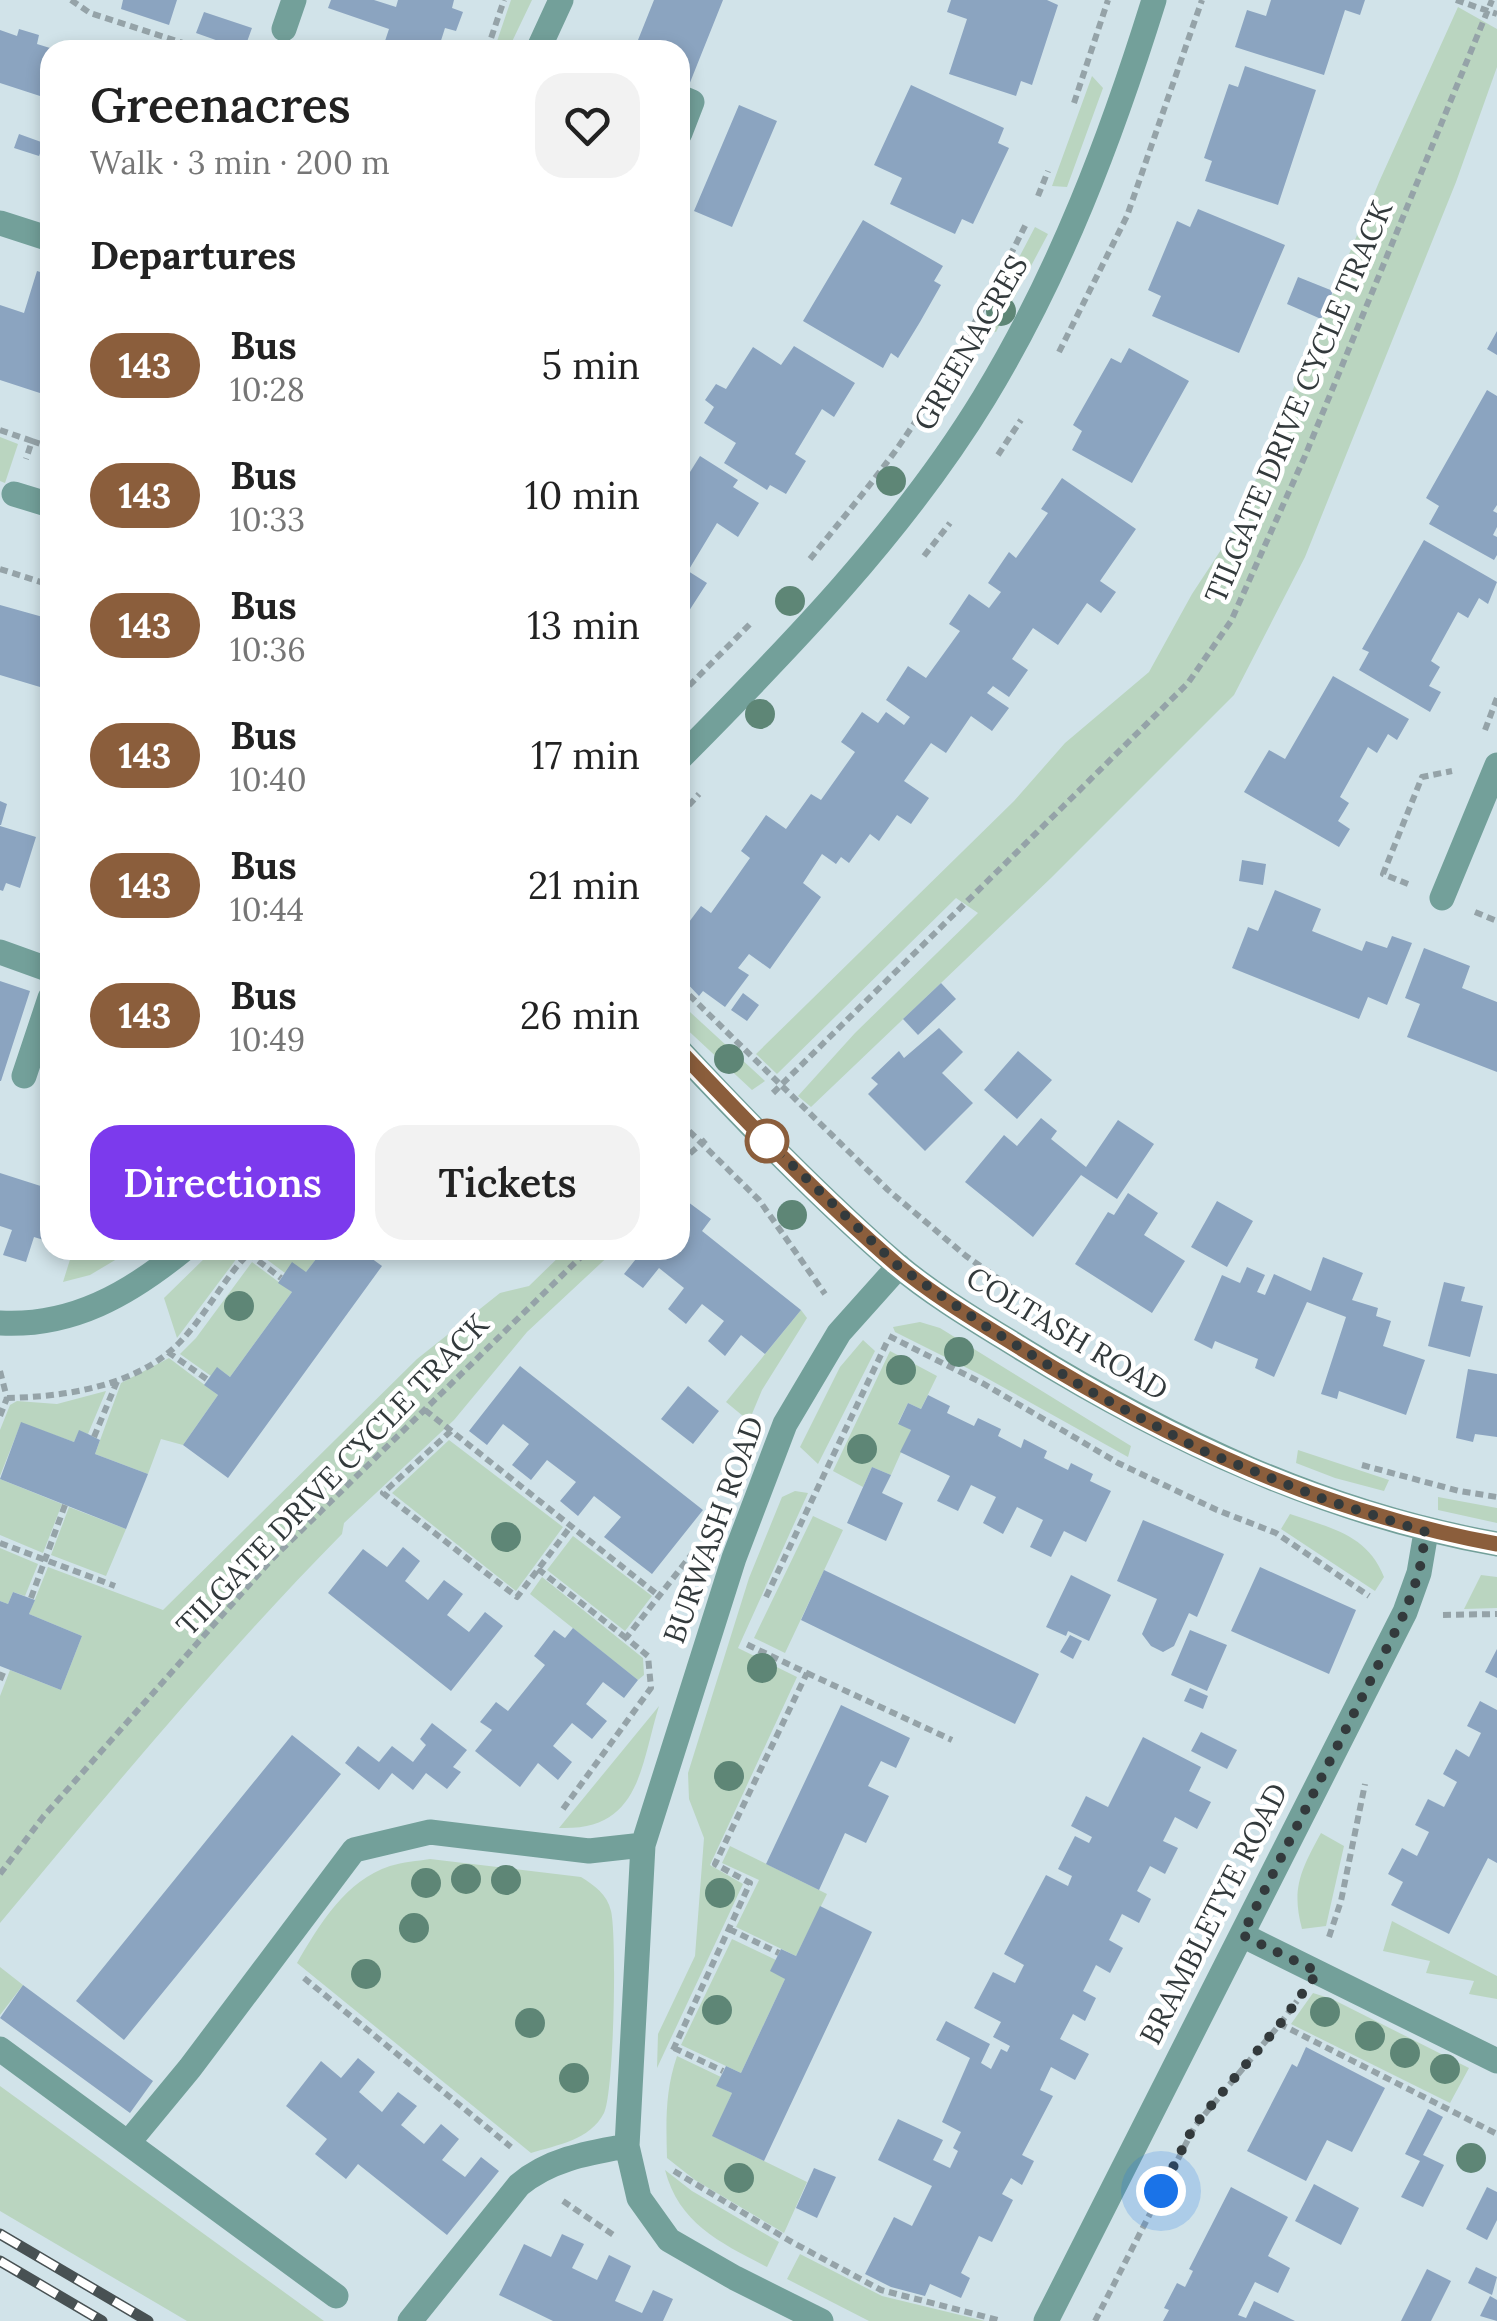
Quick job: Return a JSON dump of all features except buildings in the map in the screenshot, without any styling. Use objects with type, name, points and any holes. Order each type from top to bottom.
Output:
[{"type":"street","points":[[284,29],[294,0]]},
{"type":"street","points":[[549,40],[561,0]]},
{"type":"street","name":"GREENACRES","points":[[690,747],[862,562],[908,506],[984,398],[1090,189],[1154,0]]},
{"type":"street","points":[[0,223],[40,236]]},
{"type":"street","points":[[14,494],[40,502]]},
{"type":"street","points":[[1442,898],[1497,764]]},
{"type":"street","points":[[0,952],[40,966]]},
{"type":"street","points":[[24,1076],[40,1028]]},
{"type":"street","name":"COLTASH ROAD","points":[[690,1062],[741,1116],[898,1266],[1088,1390],[1201,1450],[1326,1500],[1426,1532],[1497,1544]]},
{"type":"street","points":[[0,1323],[52,1321],[88,1310],[124,1293],[169,1260]]},
{"type":"street","name":"BURWASH ROAD","points":[[821,2321],[669,2240],[639,2198],[627,2146],[643,1845],[734,1558],[785,1424],[839,1333],[898,1266]]},
{"type":"street","name":"BRAMBLETYE ROAD","points":[[1046,2321],[1405,1612],[1419,1573],[1426,1532]]},
{"type":"street","points":[[128,2142],[190,2068],[354,1850],[430,1832],[589,1851],[643,1845]]},
{"type":"street","points":[[1242,1935],[1497,2062]]},
{"type":"street","points":[[0,2049],[336,2296]]},
{"type":"street","points":[[410,2321],[519,2185],[538,2169],[587,2153],[627,2146]]},
{"type":"path","points":[[73,0],[90,13],[175,40]]},
{"type":"path","points":[[490,40],[504,0]]},
{"type":"path","points":[[1074,104],[1108,0]]},
{"type":"path","points":[[1456,0],[1497,14]]},
{"type":"path","name":"TILGATE DRIVE CYCLE TRACK","points":[[741,1116],[781,1088],[1188,683],[1231,621],[1305,456],[1492,0]]},
{"type":"path","points":[[1036,201],[1049,169]]},
{"type":"path","points":[[802,568],[924,409],[985,306],[1030,216]]},
{"type":"path","points":[[32,440],[40,443]]},
{"type":"path","points":[[0,569],[40,581]]},
{"type":"path","points":[[690,685],[762,612]]},
{"type":"path","points":[[690,996],[888,1190],[940,1234],[1064,1324]]},
{"type":"path","points":[[7,1398],[81,1392],[167,1352],[179,1343],[244,1260]]},
{"type":"path","points":[[260,1260],[281,1278]]},
{"type":"path","name":"TILGATE DRIVE CYCLE TRACK","points":[[0,1874],[43,1818],[272,1559],[578,1260]]},
{"type":"path","points":[[761,1607],[889,1336]]},
{"type":"path","points":[[167,1352],[208,1380]]},
{"type":"path","points":[[0,1371],[7,1398],[0,1416]]},
{"type":"path","points":[[94,1437],[118,1378]]},
{"type":"path","points":[[425,1409],[659,1596]]},
{"type":"path","points":[[451,1431],[382,1492],[517,1598],[571,1526]]},
{"type":"path","points":[[1344,1460],[1497,1497]]},
{"type":"path","points":[[31,1598],[65,1505]]},
{"type":"path","points":[[0,1543],[115,1586]]},
{"type":"path","points":[[626,1638],[701,1543]]},
{"type":"path","points":[[537,1846],[651,1688],[648,1656],[538,1569]]},
{"type":"path","points":[[1435,1632],[1443,1615]]},
{"type":"path","points":[[744,1643],[952,1740]]},
{"type":"path","points":[[0,1680],[5,1668]]},
{"type":"path","points":[[666,2066],[750,1883],[715,1864],[807,1673]]},
{"type":"path","points":[[1094,2321],[1194,2126],[1280,2024],[1318,1972],[1340,1901],[1369,1765]]},
{"type":"path","points":[[729,1929],[779,1953]]},
{"type":"path","points":[[276,1955],[538,2169],[548,2191],[626,2245]]},
{"type":"path","points":[[1280,2024],[1497,2134]]},
{"type":"path","points":[[674,2048],[724,2071]]},
{"type":"path","points":[[627,2146],[882,2290],[1002,2321]]},
{"type":"green space","points":[[511,0],[532,0],[513,40],[497,40]]},
{"type":"green space","points":[[1458,7],[1497,29],[1497,67],[1456,182],[1305,557],[1234,695],[1051,878],[811,1107],[798,1096],[855,1033],[978,913],[956,898],[777,1074],[756,1054],[1014,801],[1065,743],[1149,672],[1192,594],[1236,527],[1379,182]]},
{"type":"green space","points":[[1092,76],[1103,88],[1067,187],[1052,186]]},
{"type":"green space","points":[[1035,227],[1048,234],[996,332],[981,330]]},
{"type":"green space","points":[[0,437],[18,444],[5,483],[0,481]]},
{"type":"green space","points":[[690,1012],[765,1081],[752,1090],[690,1032]]},
{"type":"green space","points":[[70,1260],[115,1260],[90,1275],[63,1282]]},
{"type":"green space","points":[[203,1260],[236,1260],[177,1338],[164,1298]]},
{"type":"green space","points":[[267,1260],[315,1260],[306,1272],[285,1273]]},
{"type":"green space","points":[[556,1260],[604,1260],[527,1332],[454,1420],[344,1523],[342,1534],[210,1676],[0,1923],[0,1696],[10,1670],[61,1690],[82,1636],[29,1614],[48,1567],[163,1610],[417,1359],[500,1293],[529,1286]]},
{"type":"green space","points":[[252,1262],[292,1292],[230,1377],[218,1368],[211,1376],[180,1354]]},
{"type":"green space","points":[[801,1310],[807,1318],[762,1390],[749,1421],[726,1402]]},
{"type":"green space","points":[[920,1322],[940,1328],[1131,1446],[1128,1457],[895,1332],[893,1327]]},
{"type":"green space","points":[[863,1340],[875,1351],[818,1464],[800,1447],[840,1367]]},
{"type":"green space","points":[[890,1351],[937,1376],[921,1409],[908,1403],[898,1423],[911,1430],[891,1475],[872,1467],[863,1487],[833,1471]]},
{"type":"green space","points":[[169,1358],[218,1395],[183,1445],[161,1439],[148,1474],[95,1454],[121,1383]]},
{"type":"green space","points":[[106,1391],[88,1434],[79,1431],[74,1442],[21,1423],[0,1476],[0,1430],[10,1405],[17,1401],[57,1404]]},
{"type":"green space","points":[[449,1440],[563,1527],[516,1591],[392,1493]]},
{"type":"green space","points":[[1298,1450],[1389,1480],[1384,1491],[1335,1478],[1296,1463]]},
{"type":"green space","points":[[0,1479],[62,1504],[43,1553],[0,1535]]},
{"type":"green space","points":[[795,1491],[808,1493],[738,1648],[797,1677],[710,1865],[743,1884],[657,2068],[658,2034],[695,1956],[704,1838],[689,1799],[688,1773],[749,1578],[782,1497]]},
{"type":"green space","points":[[1438,1497],[1497,1508],[1497,1523],[1438,1510]]},
{"type":"green space","points":[[69,1507],[126,1529],[106,1576],[51,1555]]},
{"type":"green space","points":[[1290,1514],[1346,1535],[1368,1551],[1384,1577],[1375,1591],[1281,1529]]},
{"type":"green space","points":[[813,1516],[843,1530],[785,1653],[754,1638]]},
{"type":"green space","points":[[573,1536],[652,1596],[625,1631],[547,1570]]},
{"type":"green space","points":[[0,1548],[38,1564],[25,1596],[13,1592],[8,1604],[0,1601]]},
{"type":"green space","points":[[1481,1575],[1497,1577],[1497,1608],[1464,1609]]},
{"type":"green space","points":[[542,1577],[643,1658],[644,1675],[638,1680],[530,1594]]},
{"type":"green space","points":[[659,1706],[640,1773],[621,1807],[606,1819],[586,1826],[559,1828]]},
{"type":"green space","points":[[1321,1833],[1344,1846],[1326,1926],[1302,1929],[1298,1890]]},
{"type":"green space","points":[[730,1846],[827,1894],[796,1956],[736,1927],[759,1880],[722,1863]]},
{"type":"green space","points":[[430,1859],[581,1877],[607,1900],[614,1950],[610,2077],[604,2113],[582,2135],[531,2153],[297,1963],[324,1919],[360,1882],[390,1866]]},
{"type":"green space","points":[[1392,1921],[1497,1976],[1497,1999],[1469,1994],[1474,1981],[1426,1973],[1430,1961],[1383,1951]]},
{"type":"green space","points":[[732,1939],[776,1960],[785,1979],[741,2073],[681,2045]]},
{"type":"green space","points":[[0,1967],[23,1985],[0,2015]]},
{"type":"green space","points":[[1313,1993],[1469,2068],[1450,2103],[1291,2024]]},
{"type":"green space","points":[[677,2056],[721,2077],[717,2086],[732,2093],[713,2136],[807,2182],[784,2233],[695,2180],[667,2158],[668,2094]]},
{"type":"green space","points":[[0,2086],[324,2321],[187,2321],[0,2211]]},
{"type":"green space","points":[[665,2170],[692,2191],[779,2242],[767,2267],[718,2240],[691,2218],[680,2205]]},
{"type":"green space","points":[[800,2254],[882,2296],[985,2321],[869,2321],[787,2279]]},
{"type":"railway","points":[[0,2234],[148,2321]]},
{"type":"railway","points":[[0,2261],[102,2321]]},
{"type":"bus line","name":"143","points":[[690,1062],[741,1116],[898,1266],[1088,1390],[1201,1450],[1326,1500],[1426,1532],[1497,1544]]},
{"type":"route","points":[[767,1141],[898,1266],[1088,1390],[1201,1450],[1326,1500],[1426,1532],[1419,1573],[1405,1612],[1242,1935],[1318,1972],[1280,2024],[1194,2126],[1161,2191]]}]
